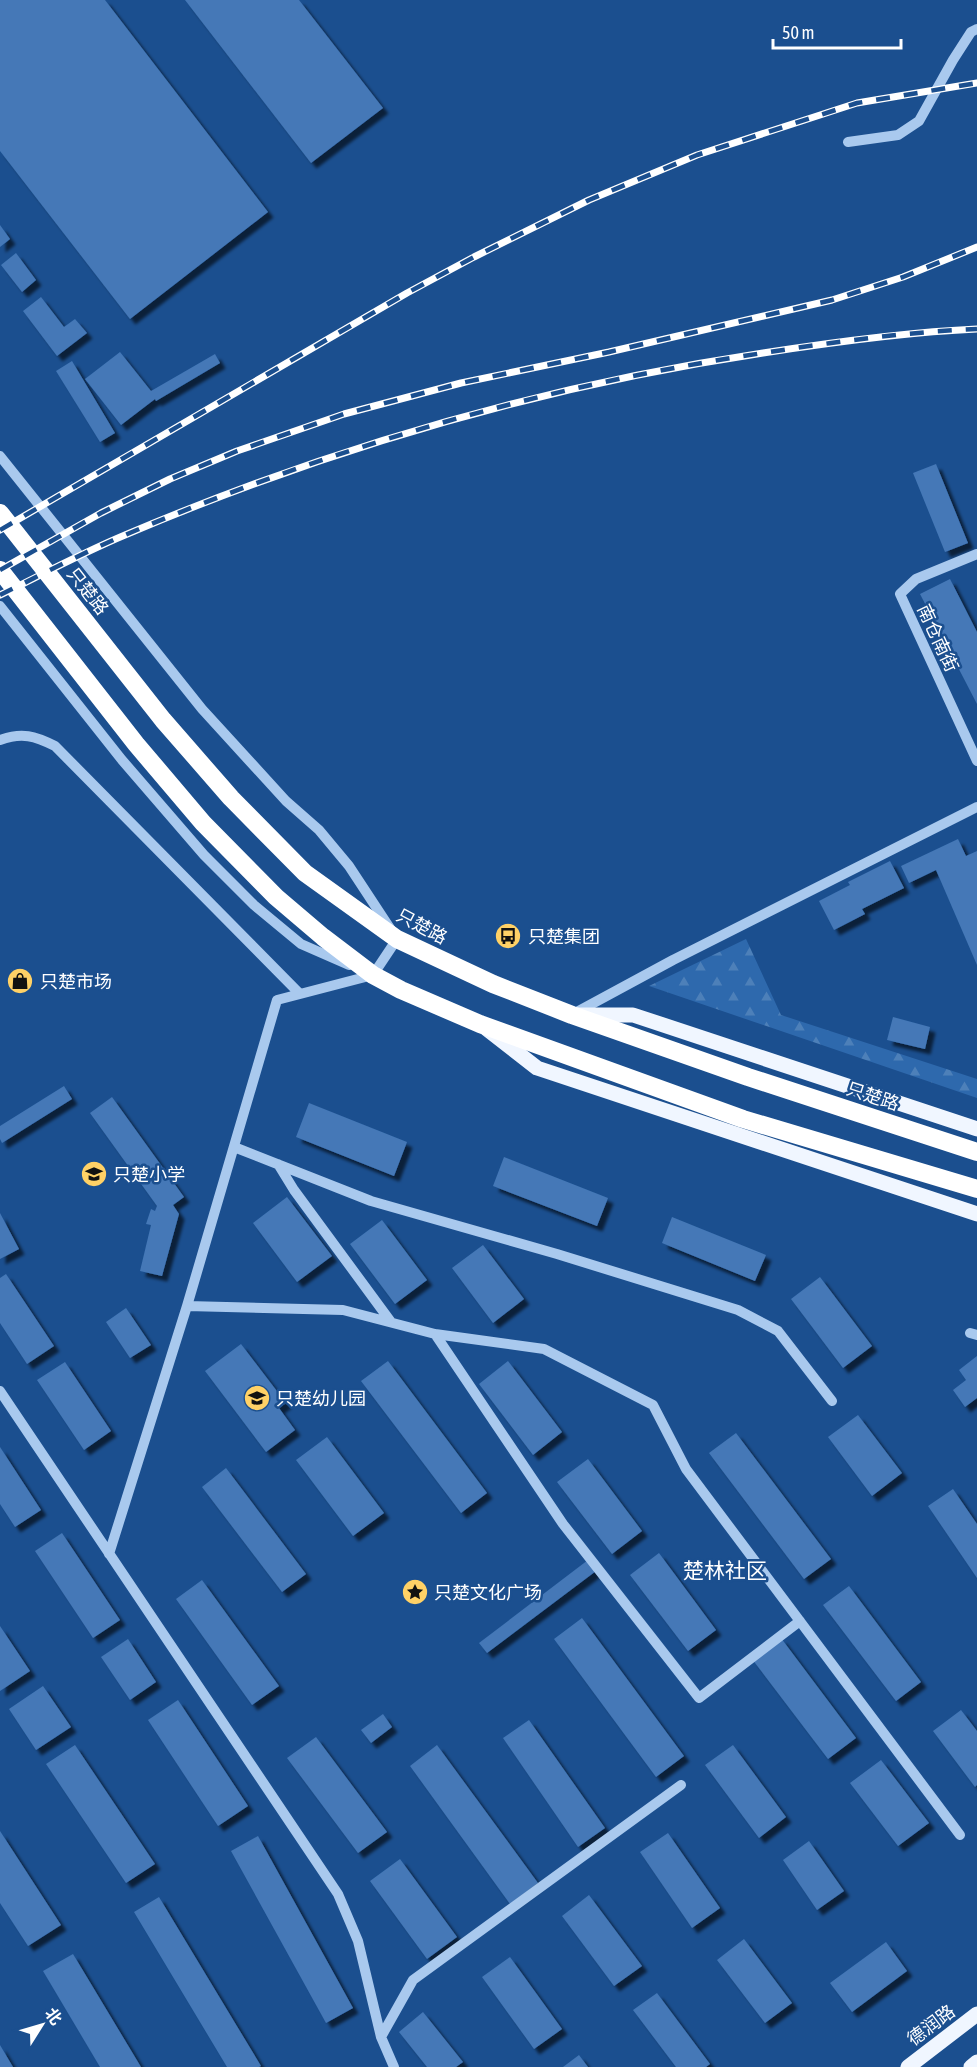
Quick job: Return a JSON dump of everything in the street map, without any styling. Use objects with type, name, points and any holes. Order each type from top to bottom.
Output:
[{"type":"highway","name":"只楚路","points":[[0,513],[163,720],[231,798],[305,873],[397,939],[493,984],[572,1015],[748,1077],[975,1151]]},
{"type":"highway","points":[[0,570],[136,744],[203,823],[276,897],[323,937],[374,975],[401,990],[480,1024],[743,1119],[968,1186]]},
{"type":"main road","points":[[572,1015],[633,1015],[977,1129]]},
{"type":"main road","points":[[480,1024],[537,1068],[977,1214]]},
{"type":"main road","name":"德润路","points":[[908,2067],[977,2014]]},
{"type":"main road","points":[[970,2067],[977,2062]]},
{"type":"street","points":[[848,142],[898,135],[919,121],[953,60],[971,32],[977,29]]},
{"type":"street","points":[[0,456],[202,709],[286,801],[319,830],[349,866],[397,939],[374,975],[277,1000],[187,1306],[109,1554]]},
{"type":"street","name":"南仓南街","points":[[977,554],[916,579],[900,594],[977,761]]},
{"type":"street","points":[[0,606],[122,760],[204,855],[246,897],[301,944],[374,975]]},
{"type":"street","points":[[0,740],[14,735],[36,737],[56,746],[300,994]]},
{"type":"street","points":[[572,1015],[673,960],[977,807]]},
{"type":"street","points":[[234,1147],[371,1201],[557,1254],[738,1310],[778,1331],[832,1401]]},
{"type":"street","points":[[278,1164],[294,1190],[391,1322]]},
{"type":"street","points":[[187,1306],[343,1310],[435,1334],[544,1349],[653,1406],[686,1469],[960,1835]]},
{"type":"street","points":[[435,1334],[563,1524],[699,1698],[800,1621]]},
{"type":"street","points":[[0,1391],[339,1894],[358,1941],[381,2037],[394,2067]]},
{"type":"street","points":[[381,2037],[412,1980],[681,1785]]},
{"type":"green space","points":[[746,939],[781,1015],[977,1079],[977,1098],[649,986]]},
{"type":"building","points":[[0,0],[105,0],[268,212],[130,319],[0,151]]},
{"type":"building","points":[[185,0],[299,0],[383,108],[311,163]]},
{"type":"building","points":[[0,225],[10,239],[0,247]]},
{"type":"building","points":[[16,253],[36,280],[22,292],[1,265]]},
{"type":"building","points":[[41,297],[64,327],[75,319],[87,333],[57,356],[23,311]]},
{"type":"building","points":[[120,352],[151,391],[215,354],[220,363],[156,401],[155,399],[121,425],[85,379]]},
{"type":"building","points":[[72,361],[115,433],[100,442],[56,371]]},
{"type":"building","points":[[936,464],[968,543],[945,552],[913,473]]},
{"type":"building","points":[[950,579],[977,632],[977,704],[920,594]]},
{"type":"building","points":[[958,839],[966,856],[977,851],[977,965],[936,870],[909,883],[901,866]]},
{"type":"building","points":[[890,861],[904,888],[862,909],[865,914],[834,930],[819,901],[850,885],[848,882]]},
{"type":"building","points":[[893,1017],[930,1027],[925,1049],[887,1040]]},
{"type":"building","points":[[64,1086],[72,1099],[2,1143],[0,1126]]},
{"type":"building","points":[[112,1097],[184,1197],[173,1205],[179,1214],[162,1276],[140,1271],[151,1225],[146,1224],[151,1209],[155,1211],[157,1206],[90,1113]]},
{"type":"building","points":[[309,1103],[407,1142],[394,1176],[296,1137]]},
{"type":"building","points":[[504,1157],[608,1198],[597,1226],[493,1186]]},
{"type":"building","points":[[287,1197],[332,1256],[297,1282],[253,1223]]},
{"type":"building","points":[[0,1213],[19,1249],[0,1259]]},
{"type":"building","points":[[672,1217],[766,1255],[755,1281],[662,1243]]},
{"type":"building","points":[[382,1220],[427,1280],[395,1304],[350,1244]]},
{"type":"building","points":[[483,1245],[524,1299],[493,1323],[452,1268]]},
{"type":"building","points":[[6,1274],[54,1346],[27,1364],[0,1323],[0,1278]]},
{"type":"building","points":[[820,1277],[872,1346],[843,1368],[791,1299]]},
{"type":"building","points":[[126,1308],[151,1345],[130,1358],[106,1322]]},
{"type":"building","points":[[241,1344],[286,1403],[279,1408],[295,1430],[266,1452],[205,1371]]},
{"type":"building","points":[[977,1356],[977,1398],[965,1407],[953,1390],[966,1380],[959,1370]]},
{"type":"building","points":[[388,1361],[487,1493],[461,1513],[361,1381]]},
{"type":"building","points":[[508,1361],[562,1432],[533,1455],[479,1384]]},
{"type":"building","points":[[65,1362],[111,1431],[84,1450],[37,1380]]},
{"type":"building","points":[[858,1415],[902,1473],[872,1496],[828,1437]]},
{"type":"building","points":[[736,1433],[831,1559],[804,1579],[709,1453]]},
{"type":"building","points":[[327,1437],[384,1513],[353,1536],[296,1460]]},
{"type":"building","points":[[0,1447],[41,1510],[15,1527],[0,1504]]},
{"type":"building","points":[[588,1459],[642,1531],[612,1554],[557,1482]]},
{"type":"building","points":[[226,1468],[306,1574],[282,1592],[202,1487]]},
{"type":"building","points":[[953,1489],[977,1524],[977,1578],[928,1506]]},
{"type":"building","points":[[62,1533],[120,1620],[93,1638],[35,1551]]},
{"type":"building","points":[[659,1553],[716,1630],[688,1651],[630,1575]]},
{"type":"building","points":[[588,1560],[596,1571],[487,1653],[479,1643]]},
{"type":"building","points":[[202,1580],[279,1686],[252,1705],[176,1599]]},
{"type":"building","points":[[849,1586],[921,1682],[896,1701],[823,1605]]},
{"type":"building","points":[[582,1618],[684,1756],[656,1777],[554,1639]]},
{"type":"building","points":[[0,1626],[30,1671],[0,1691]]},
{"type":"building","points":[[781,1638],[856,1738],[828,1759],[752,1659]]},
{"type":"building","points":[[128,1639],[156,1682],[130,1700],[101,1657]]},
{"type":"building","points":[[43,1686],[71,1727],[36,1750],[9,1709]]},
{"type":"building","points":[[178,1700],[248,1806],[218,1826],[148,1720]]},
{"type":"building","points":[[961,1710],[977,1731],[977,1785],[975,1787],[933,1731]]},
{"type":"building","points":[[383,1714],[392,1727],[371,1743],[361,1730]]},
{"type":"building","points":[[529,1720],[605,1828],[578,1847],[503,1738]]},
{"type":"building","points":[[316,1737],[387,1832],[358,1853],[287,1758]]},
{"type":"building","points":[[75,1745],[155,1864],[126,1883],[46,1764]]},
{"type":"building","points":[[437,1745],[538,1883],[510,1904],[410,1766]]},
{"type":"building","points":[[733,1745],[786,1817],[759,1838],[705,1765]]},
{"type":"building","points":[[881,1760],[929,1823],[898,1846],[850,1783]]},
{"type":"building","points":[[0,1831],[61,1925],[28,1946],[0,1903]]},
{"type":"building","points":[[668,1833],[720,1908],[692,1928],[640,1852]]},
{"type":"building","points":[[258,1836],[353,2008],[326,2023],[231,1851]]},
{"type":"building","points":[[809,1841],[844,1891],[817,1910],[783,1860]]},
{"type":"building","points":[[400,1859],[457,1937],[427,1959],[370,1881]]},
{"type":"building","points":[[589,1895],[642,1966],[614,1986],[562,1916]]},
{"type":"building","points":[[159,1897],[261,2066],[227,2067],[134,1912]]},
{"type":"building","points":[[744,1939],[792,2003],[765,2023],[717,1960]]},
{"type":"building","points":[[886,1942],[907,1971],[852,2012],[830,1983]]},
{"type":"building","points":[[73,1954],[141,2067],[100,2067],[43,1971]]},
{"type":"building","points":[[510,1957],[562,2029],[534,2049],[482,1977]]},
{"type":"building","points":[[657,1993],[710,2064],[706,2067],[676,2067],[633,2010]]},
{"type":"building","points":[[423,2012],[463,2062],[456,2067],[427,2067],[399,2032]]},
{"type":"building","points":[[0,2045],[13,2067],[0,2067]]},
{"type":"building","points":[[579,2055],[588,2067],[563,2067]]},
{"type":"railway","points":[[0,530],[407,293],[589,200],[697,155],[857,103],[977,83]]},
{"type":"railway","points":[[0,570],[101,513],[170,479],[237,451],[344,414],[461,383],[609,352],[832,300],[903,277],[977,247]]},
{"type":"railway","points":[[0,595],[109,542],[202,504],[280,474],[438,424],[599,383],[681,367],[843,341],[977,329]]},
{"type":"place","name":"只楚集团","points":[[508,936]]},
{"type":"place","name":"只楚市场","points":[[20,981]]},
{"type":"place","name":"只楚小学","points":[[94,1174]]},
{"type":"place","name":"只楚幼儿园","points":[[257,1398]]},
{"type":"place","name":"只楚文化广场","points":[[415,1592]]},
{"type":"district","name":"楚林社区","points":[[725,1570]]}]
